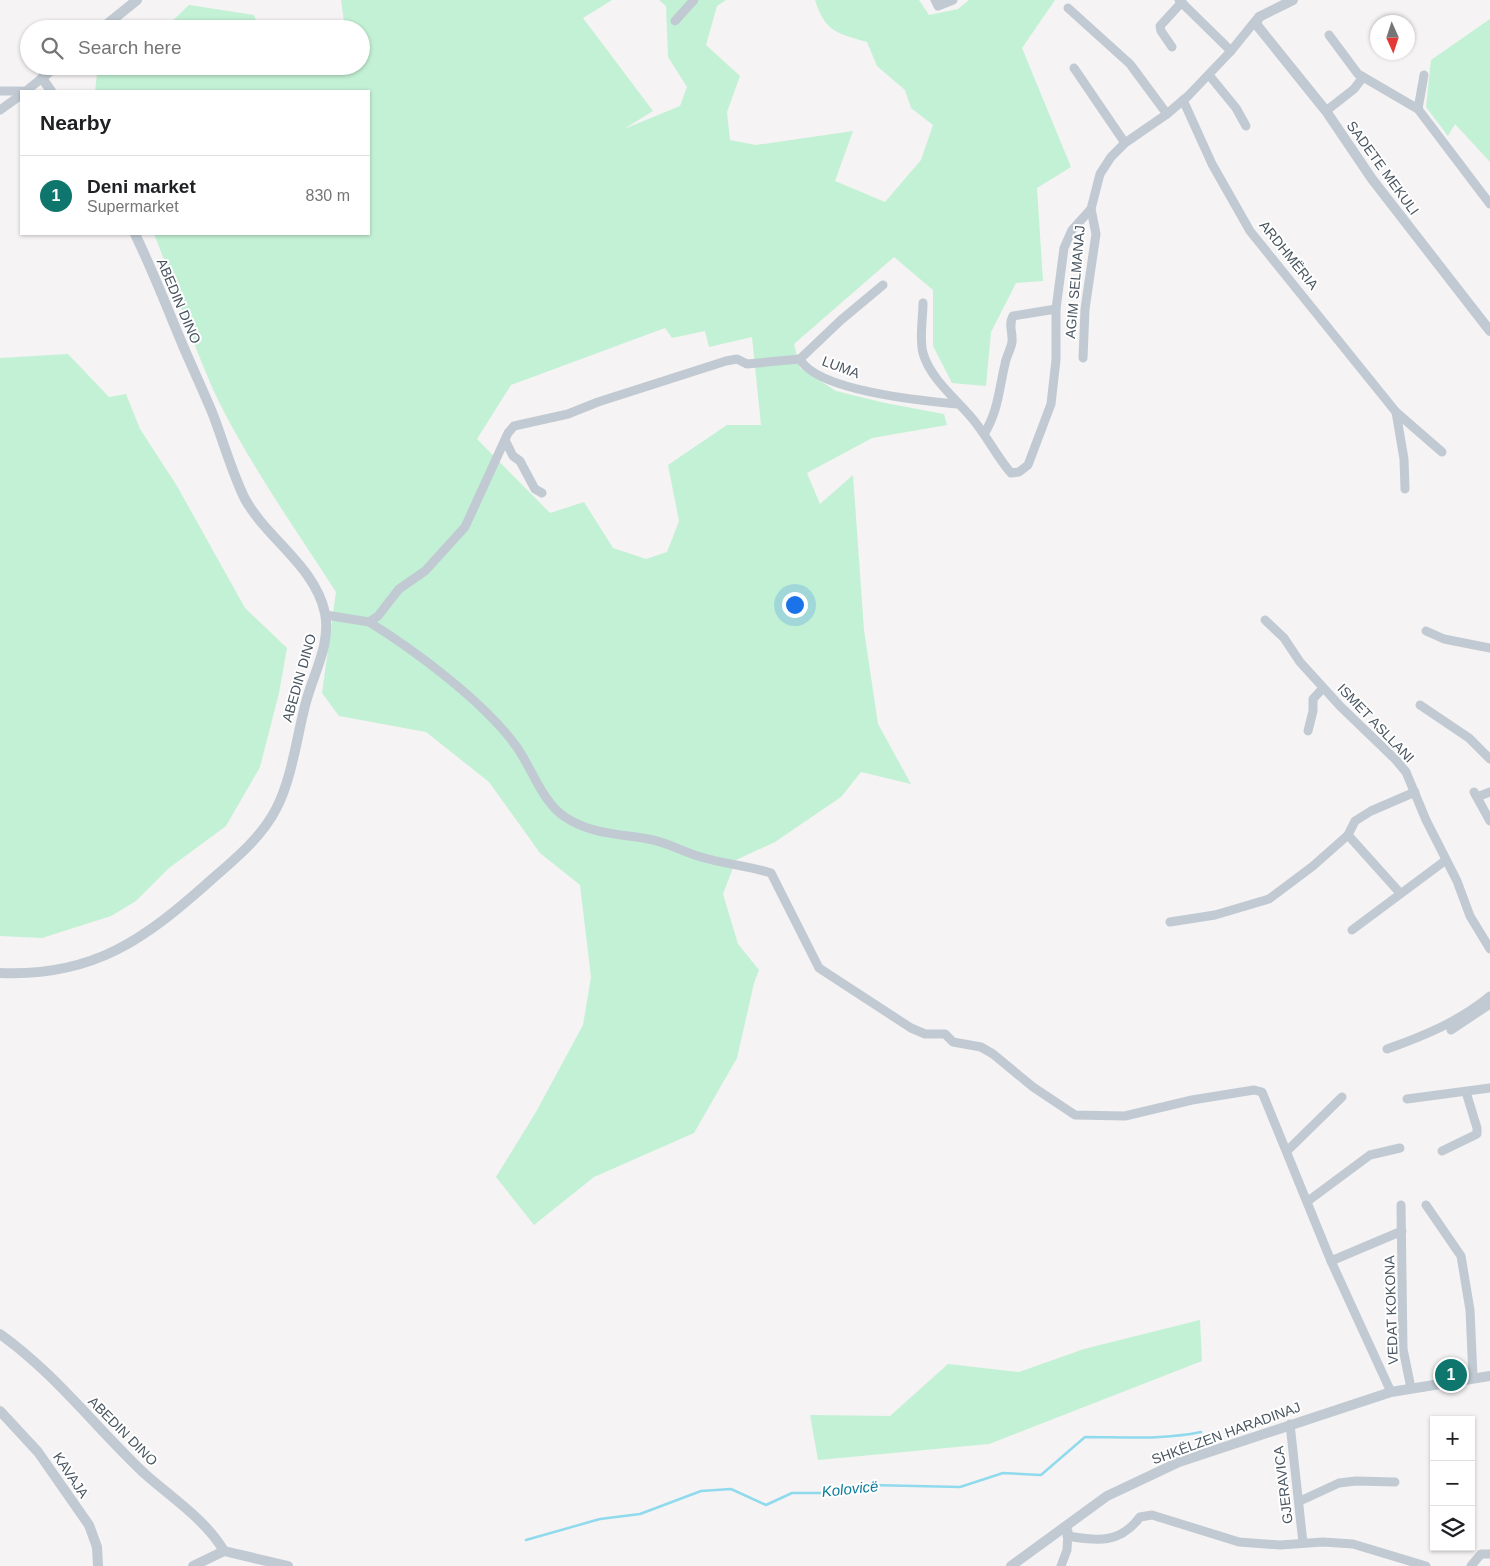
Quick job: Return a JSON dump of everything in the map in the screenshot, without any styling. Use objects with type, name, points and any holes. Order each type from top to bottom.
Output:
[{"type":"street","points":[[112,20],[137,0]]},
{"type":"street","points":[[675,21],[694,0]]},
{"type":"street","points":[[935,0],[938,6],[953,0]]},
{"type":"street","points":[[924,303],[923,353],[957,404],[971,416],[1012,473],[1019,472],[1028,464],[1051,404],[1056,360],[1056,309],[1064,248],[1072,230],[1091,209],[1100,174],[1111,157],[1125,143],[1167,114],[1209,75],[1256,20],[1293,0]]},
{"type":"street","points":[[1172,47],[1161,31],[1160,26],[1181,1],[1231,51]]},
{"type":"street","points":[[1068,8],[1130,64],[1167,114]]},
{"type":"street","name":"SADETE MEKULI","points":[[1256,20],[1258,27],[1326,111],[1372,178],[1490,331]]},
{"type":"street","points":[[1329,35],[1358,74],[1418,109],[1490,204]]},
{"type":"street","points":[[1074,68],[1125,143]]},
{"type":"street","points":[[27,90],[46,75]]},
{"type":"street","points":[[1209,75],[1236,108],[1246,126]]},
{"type":"street","points":[[1418,109],[1424,75]]},
{"type":"street","points":[[1326,111],[1354,89],[1363,77]]},
{"type":"street","points":[[42,78],[50,90]]},
{"type":"street","points":[[0,91],[20,91]]},
{"type":"street","points":[[0,110],[20,96]]},
{"type":"street","name":"ARDHMËRIA","points":[[1183,100],[1212,164],[1250,231],[1396,412],[1442,452]]},
{"type":"street","name":"AGIM SELMANAJ","points":[[1083,358],[1085,309],[1096,234],[1091,209]]},
{"type":"street","name":"ABEDIN DINO","points":[[0,973],[19,974],[77,965],[126,947],[154,929],[244,851],[264,829],[277,809],[285,789],[307,696],[321,659],[326,629],[326,615],[322,601],[313,583],[256,518],[244,496],[207,399],[135,235]]},
{"type":"street","name":"LUMA","points":[[883,285],[841,320],[800,359],[813,372],[855,389],[931,402],[957,404]]},
{"type":"street","points":[[984,434],[993,420],[998,403],[1005,362],[1012,342],[1010,321],[1013,316],[1056,309]]},
{"type":"street","points":[[369,622],[378,616],[399,589],[425,571],[465,527],[505,440],[514,426],[568,414],[598,402],[726,361],[737,359],[747,364],[800,359]]},
{"type":"street","name":"ARDHMËRIA","points":[[1396,412],[1404,459],[1405,489]]},
{"type":"street","points":[[505,440],[513,456],[520,461],[536,489],[542,493]]},
{"type":"street","points":[[326,615],[369,622],[425,661],[483,711],[515,745],[554,809],[566,818],[582,826],[611,834],[648,839],[701,857],[771,873],[819,968],[911,1028],[925,1034],[945,1034],[953,1042],[981,1047],[1075,1115],[1125,1116],[1192,1100],[1258,1090],[1265,1098],[1288,1150],[1331,1261],[1391,1392]]},
{"type":"street","name":"ISMET ASLLANI","points":[[1265,620],[1284,638],[1300,662],[1323,688],[1406,772],[1475,927],[1490,950]]},
{"type":"street","points":[[1426,630],[1444,639],[1490,648]]},
{"type":"street","name":"ISMET ASLLANI","points":[[1308,731],[1313,711],[1313,699],[1323,688]]},
{"type":"street","points":[[1420,705],[1470,738],[1490,759]]},
{"type":"street","points":[[1170,922],[1215,915],[1269,899],[1313,866],[1348,835],[1355,821],[1371,811],[1415,792]]},
{"type":"street","points":[[1490,792],[1476,794],[1490,821]]},
{"type":"street","points":[[1348,835],[1400,893]]},
{"type":"street","points":[[1352,930],[1446,860]]},
{"type":"street","points":[[1387,1049],[1447,1024],[1474,1009],[1490,996]]},
{"type":"street","points":[[1451,1030],[1490,1004]]},
{"type":"street","points":[[1407,1099],[1490,1088]]},
{"type":"street","points":[[1442,1151],[1477,1134],[1477,1128],[1466,1092]]},
{"type":"street","points":[[1288,1150],[1342,1098]]},
{"type":"street","points":[[1308,1201],[1370,1155],[1400,1148]]},
{"type":"street","name":"VEDAT KOKONA","points":[[1401,1205],[1404,1349],[1411,1388]]},
{"type":"street","points":[[1426,1205],[1461,1256],[1470,1310],[1473,1377]]},
{"type":"street","name":"VEDAT KOKONA","points":[[1331,1261],[1402,1231]]},
{"type":"street","name":"ABEDIN DINO","points":[[0,1334],[65,1392],[145,1473],[193,1514],[224,1551]]},
{"type":"street","name":"SHKËLZEN HARADINAJ","points":[[1011,1566],[1107,1496],[1179,1462],[1391,1392],[1473,1377],[1490,1376]]},
{"type":"street","name":"KAVAJA","points":[[0,1411],[42,1457],[89,1525],[97,1547],[98,1566]]},
{"type":"street","name":"GJERAVICA","points":[[1290,1424],[1303,1543]]},
{"type":"street","points":[[1300,1502],[1339,1483],[1356,1481],[1395,1482]]},
{"type":"street","name":"GJERAVICA","points":[[1067,1536],[1086,1539],[1120,1536],[1132,1528],[1140,1517],[1152,1515],[1240,1542],[1280,1545],[1303,1543],[1354,1544],[1426,1566]]},
{"type":"street","points":[[1061,1566],[1066,1550],[1068,1523]]},
{"type":"street","points":[[192,1566],[224,1551],[288,1566]]},
{"type":"street","points":[[1471,1566],[1481,1554],[1490,1554]]},
{"type":"green space","points":[[341,0],[612,0],[583,18],[653,111],[624,129],[680,106],[687,87],[668,57],[666,6],[659,0],[726,0],[717,6],[706,45],[740,76],[727,112],[730,140],[756,145],[853,131],[835,181],[885,202],[921,160],[933,125],[911,108],[905,90],[877,66],[867,42],[834,30],[823,19],[815,0],[919,0],[929,15],[958,9],[969,0],[1055,0],[1022,48],[1071,167],[1037,188],[1043,281],[1016,283],[991,332],[986,386],[952,383],[933,346],[933,290],[894,257],[794,344],[800,368],[836,391],[885,403],[944,414],[947,425],[872,438],[807,473],[820,504],[853,475],[864,630],[878,724],[911,784],[861,772],[841,797],[775,842],[736,860],[723,894],[738,944],[759,970],[754,983],[737,1058],[694,1133],[594,1177],[534,1225],[496,1177],[536,1112],[583,1025],[591,977],[580,885],[540,853],[489,782],[426,732],[339,716],[322,693],[336,592],[261,476],[220,404],[193,341],[154,235],[370,235],[370,90],[95,90],[97,75],[370,75],[370,20],[344,20]],"holes":[[[665,328],[672,338],[705,331],[709,347],[752,337],[761,425],[727,425],[668,465],[679,521],[667,552],[646,559],[613,548],[584,502],[550,513],[477,439],[511,385]]]},
{"type":"green space","points":[[189,5],[254,15],[256,20],[173,20]]},
{"type":"green space","points":[[1490,19],[1490,162],[1455,124],[1448,136],[1426,107],[1431,60]]},
{"type":"green space","points":[[68,354],[109,397],[126,394],[140,429],[177,486],[245,608],[287,648],[279,693],[260,767],[226,826],[169,868],[136,901],[111,916],[42,938],[0,936],[0,358]]},
{"type":"green space","points":[[1200,1320],[1202,1361],[989,1444],[818,1460],[810,1415],[890,1416],[948,1364],[1019,1372],[1084,1349]]},
{"type":"waterway","name":"Kolovicë","points":[[526,1540],[600,1519],[640,1514],[701,1491],[731,1489],[766,1505],[792,1493],[839,1493],[870,1485],[960,1487],[1003,1473],[1041,1475],[1085,1437],[1157,1437],[1201,1432]]},
{"type":"place","name":"Deni market","points":[[1451,1375]]}]
